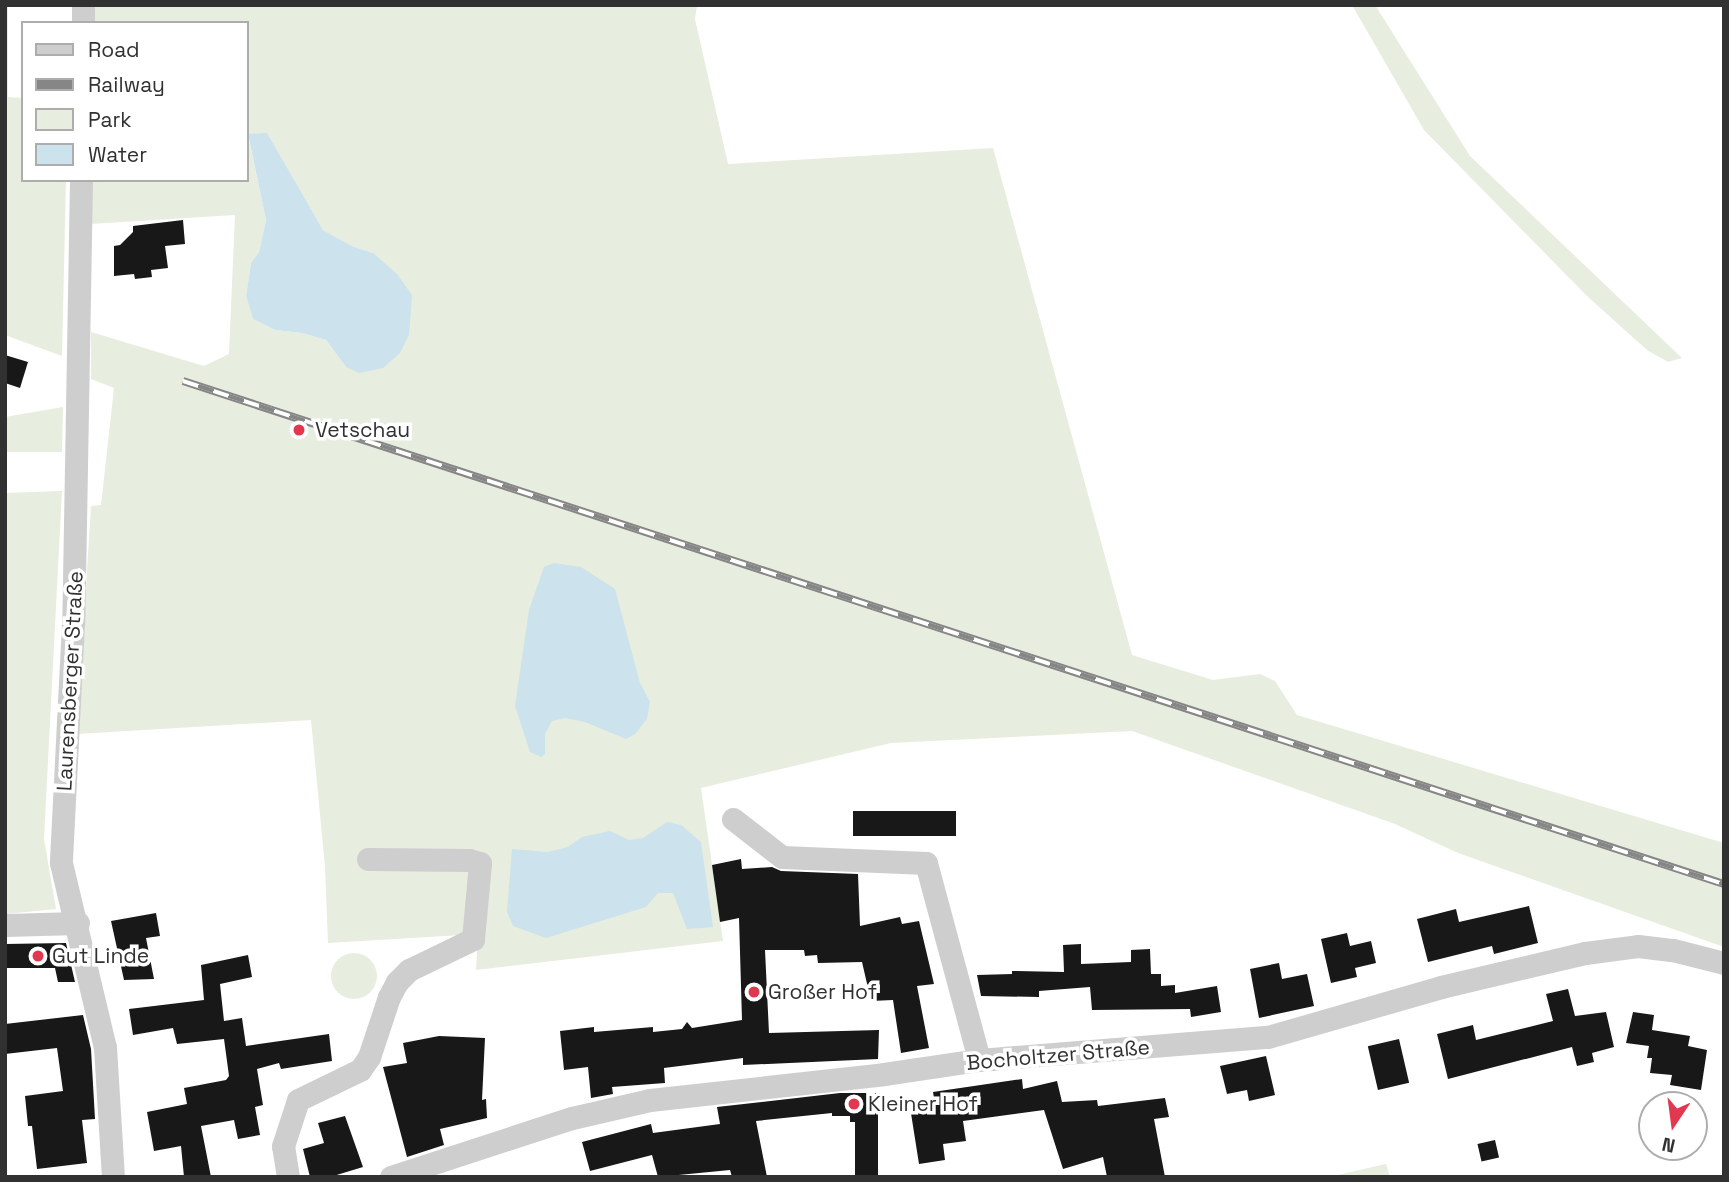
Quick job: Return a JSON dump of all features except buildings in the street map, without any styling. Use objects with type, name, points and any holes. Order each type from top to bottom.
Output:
[{"type":"street","name":"Laurensberger Straße","points":[[81,182],[74,623],[61,863],[78,923],[105,1047],[113,1177]]},
{"type":"street","points":[[733,819],[782,857],[926,863],[979,1060]]},
{"type":"street","points":[[288,1177],[283,1146],[298,1100],[360,1070],[369,1058],[388,997],[397,982],[409,971],[473,939],[480,863],[469,860],[368,859]]},
{"type":"street","points":[[5,925],[78,923]]},
{"type":"street","name":"Bocholtzer Straße","points":[[391,1177],[572,1118],[650,1100],[884,1074],[979,1060],[1268,1037],[1441,987],[1585,953],[1637,946],[1673,950],[1724,963]]},
{"type":"green space","points":[[5,5],[8,5],[8,97],[21,98],[21,182],[66,182],[62,356],[5,335]]},
{"type":"green space","points":[[95,5],[697,5],[695,19],[728,164],[993,148],[1132,655],[1213,680],[1260,674],[1275,681],[1297,715],[1724,843],[1724,947],[1458,853],[1395,824],[1132,731],[891,743],[701,788],[723,941],[476,970],[478,934],[328,943],[325,867],[311,720],[77,734],[91,506],[101,505],[114,388],[91,379],[91,332],[204,366],[229,354],[235,215],[90,224],[91,182],[248,182],[248,135],[248,21],[94,21]],"holes":[[[267,134],[323,230],[352,246],[373,253],[346,367],[326,340],[302,333],[275,330],[253,319],[246,296],[251,263],[259,252],[266,220],[248,135]]]},
{"type":"green space","points":[[1352,5],[1375,5],[1470,156],[1682,358],[1668,362],[1647,350],[1587,296],[1424,130]]},
{"type":"green space","points":[[63,407],[62,452],[5,452],[5,417]]},
{"type":"green space","points":[[62,491],[44,839],[56,909],[5,914],[5,493]]},
{"type":"green space","points":[[354,953],[363,954],[370,960],[376,967],[376,985],[370,992],[363,998],[354,999],[345,998],[338,992],[332,985],[331,976],[332,967],[338,960],[345,954]]},
{"type":"green space","points":[[1386,1164],[1390,1177],[1329,1177]]},
{"type":"water","points":[[267,133],[323,230],[352,246],[373,253],[397,274],[412,295],[409,335],[400,353],[383,368],[359,373],[346,367],[326,340],[302,333],[275,330],[253,319],[246,296],[251,263],[259,252],[266,220],[248,134]]},
{"type":"water","points":[[554,563],[581,567],[615,589],[640,683],[650,702],[647,719],[635,734],[626,739],[585,722],[565,718],[552,721],[545,734],[545,754],[541,757],[530,752],[515,706],[529,610],[544,567]]},
{"type":"water","points":[[667,822],[681,825],[701,842],[713,927],[687,929],[673,893],[658,893],[646,907],[546,938],[513,926],[507,912],[512,849],[548,852],[568,847],[582,837],[610,831],[629,840],[643,838]]},
{"type":"railway","points":[[183,381],[1724,884]]},
{"type":"place","name":"Vetschau","points":[[299,430]]},
{"type":"place","name":"Gut Linde","points":[[38,956]]},
{"type":"place","name":"Großer Hof","points":[[754,992]]},
{"type":"place","name":"Kleiner Hof","points":[[854,1104]]}]
